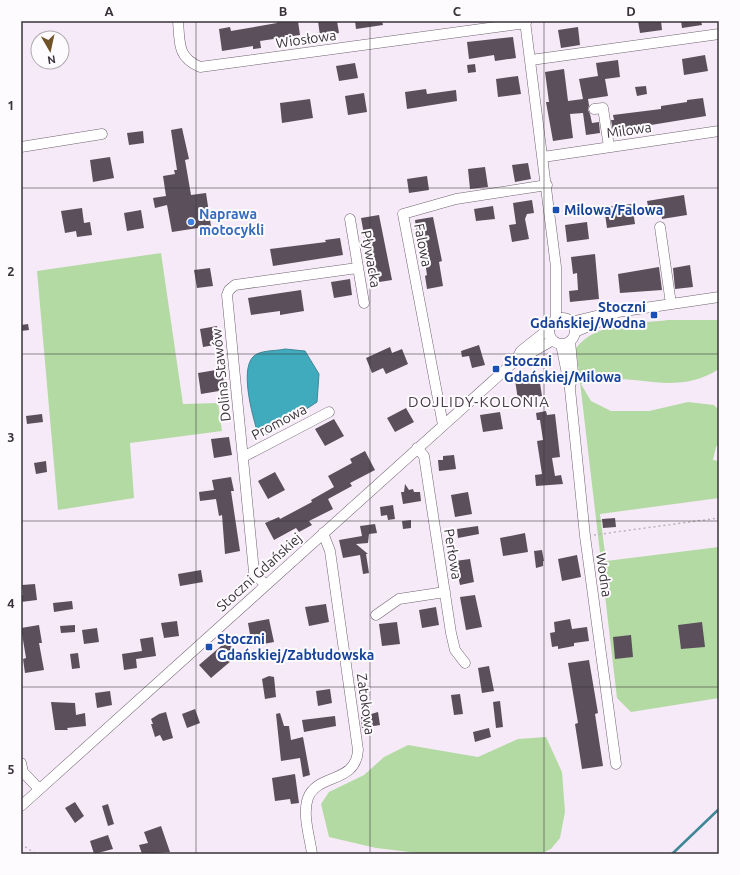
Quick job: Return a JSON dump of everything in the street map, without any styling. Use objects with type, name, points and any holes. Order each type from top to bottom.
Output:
[{"type":"street","name":"Wiosłowa","points":[[178,21],[180,44],[183,54],[189,62],[200,67],[526,22]]},
{"type":"street","points":[[526,22],[547,185],[560,322],[565,339],[551,337],[560,322]]},
{"type":"street","points":[[531,60],[719,34]]},
{"type":"street","points":[[594,109],[604,108],[609,147]]},
{"type":"street","name":"Milowa","points":[[543,157],[719,131]]},
{"type":"street","points":[[21,147],[102,134]]},
{"type":"street","name":"Falowa","points":[[443,426],[403,214],[456,199],[547,185]]},
{"type":"street","name":"Pływacka","points":[[350,219],[364,303]]},
{"type":"street","points":[[660,227],[671,304]]},
{"type":"street","name":"Dolina Stawów","points":[[265,585],[254,572],[227,295],[229,290],[235,285],[357,268]]},
{"type":"street","name":"Stoczni Gdańskiej","points":[[21,806],[516,360],[521,351],[560,322],[719,297]]},
{"type":"street","name":"Stoczni Gdańskiej","points":[[516,360],[565,339],[621,312]]},
{"type":"street","name":"Wodna","points":[[565,339],[573,373],[570,389],[585,536],[616,764]]},
{"type":"street","name":"Promowa","points":[[243,457],[329,412]]},
{"type":"street","name":"Perłowa","points":[[417,448],[424,456],[455,650],[465,663]]},
{"type":"street","name":"Zatokowa","points":[[312,854],[306,814],[307,799],[313,790],[353,768],[358,760],[358,750],[330,551],[323,533]]},
{"type":"street","points":[[376,616],[399,599],[445,592]]},
{"type":"street","points":[[21,763],[23,772],[39,789]]},
{"type":"path","points":[[585,536],[719,518]]},
{"type":"path","points":[[21,844],[36,854]]},
{"type":"green space","points":[[161,253],[183,404],[218,403],[222,431],[130,443],[134,498],[58,510],[37,271]]},
{"type":"green space","points":[[668,320],[719,320],[719,369],[701,378],[684,382],[667,383],[616,379],[598,380],[581,384],[591,401],[611,411],[649,411],[688,402],[714,405],[719,410],[719,443],[716,447],[713,460],[719,461],[719,498],[600,514],[606,561],[719,547],[719,698],[631,712],[617,698],[576,348],[584,339],[606,329],[631,324]]},
{"type":"green space","points":[[546,737],[562,772],[565,812],[560,838],[551,849],[540,854],[427,854],[376,848],[329,837],[321,804],[329,792],[364,775],[384,757],[408,745],[478,757],[518,739]]},
{"type":"water","points":[[285,349],[305,351],[319,374],[317,402],[268,434],[258,434],[248,391],[248,368],[251,359],[257,354]]},
{"type":"building","points":[[277,21],[298,21],[300,35],[260,41],[261,48],[253,49],[253,46],[222,51],[219,29],[230,27],[231,31],[277,23]]},
{"type":"building","points":[[318,21],[337,21],[339,33],[320,36]]},
{"type":"building","points":[[355,21],[382,21],[383,25],[356,29]]},
{"type":"building","points":[[638,21],[661,21],[662,30],[640,33]]},
{"type":"building","points":[[681,21],[701,21],[702,25],[682,28]]},
{"type":"building","points":[[578,27],[580,45],[561,48],[558,30]]},
{"type":"building","points":[[513,37],[516,58],[495,61],[494,55],[469,59],[467,42]]},
{"type":"building","points":[[705,55],[708,71],[684,75],[682,59]]},
{"type":"building","points":[[618,60],[620,77],[605,79],[608,96],[588,99],[588,110],[592,123],[599,122],[600,133],[586,135],[583,113],[570,114],[573,138],[553,141],[546,102],[549,102],[545,72],[564,69],[568,101],[583,99],[579,79],[598,76],[596,63]]},
{"type":"building","points":[[355,63],[358,78],[339,81],[336,66]]},
{"type":"building","points":[[475,64],[476,72],[468,73],[467,65]]},
{"type":"building","points":[[518,76],[521,94],[498,97],[496,79]]},
{"type":"building","points":[[646,86],[647,94],[637,96],[635,87]]},
{"type":"building","points":[[426,89],[427,94],[456,90],[457,101],[407,109],[405,92]]},
{"type":"building","points":[[364,93],[367,112],[348,115],[345,96]]},
{"type":"building","points":[[703,98],[706,116],[651,125],[651,127],[613,131],[611,120],[614,120],[613,115],[661,109],[661,106]]},
{"type":"building","points":[[310,99],[313,118],[282,123],[280,103]]},
{"type":"building","points":[[182,128],[189,159],[185,160],[191,195],[206,193],[211,226],[172,232],[167,205],[155,208],[153,198],[166,196],[163,176],[175,174],[174,170],[177,170],[171,130]]},
{"type":"building","points":[[143,131],[144,143],[129,145],[127,133]]},
{"type":"building","points":[[110,157],[114,178],[93,182],[90,160]]},
{"type":"building","points":[[528,163],[531,179],[515,182],[512,165]]},
{"type":"building","points":[[485,167],[488,187],[470,189],[468,169]]},
{"type":"building","points":[[427,176],[429,190],[409,193],[407,179]]},
{"type":"building","points":[[684,195],[687,215],[662,219],[661,211],[649,212],[647,201]]},
{"type":"building","points":[[532,200],[534,213],[527,214],[525,219],[529,239],[512,242],[509,225],[516,224],[513,203]]},
{"type":"building","points":[[632,204],[635,224],[607,228],[604,207]]},
{"type":"building","points":[[493,206],[495,219],[476,221],[474,209]]},
{"type":"building","points":[[82,208],[84,223],[90,222],[92,235],[77,237],[76,231],[65,233],[61,211]]},
{"type":"building","points":[[141,210],[144,228],[127,231],[124,213]]},
{"type":"building","points":[[379,215],[392,280],[373,283],[361,218]]},
{"type":"building","points":[[433,217],[442,261],[439,262],[443,286],[427,289],[425,276],[427,275],[421,236],[417,236],[415,220]]},
{"type":"building","points":[[587,222],[589,239],[567,242],[565,225]]},
{"type":"building","points":[[340,238],[343,255],[273,266],[270,249],[326,242],[325,240]]},
{"type":"building","points":[[595,254],[599,299],[570,302],[569,291],[578,290],[577,273],[573,274],[571,257]]},
{"type":"building","points":[[690,265],[693,287],[675,289],[673,268]]},
{"type":"building","points":[[659,267],[662,290],[620,293],[618,274]]},
{"type":"building","points":[[210,268],[213,286],[197,288],[194,270]]},
{"type":"building","points":[[350,279],[352,295],[334,298],[331,282]]},
{"type":"building","points":[[301,290],[304,311],[280,315],[280,311],[251,315],[248,298]]},
{"type":"building","points":[[28,324],[29,330],[21,331],[21,325]]},
{"type":"building","points":[[217,326],[220,344],[203,347],[200,329]]},
{"type":"building","points":[[479,345],[485,365],[472,368],[469,356],[462,357],[461,351]]},
{"type":"building","points":[[390,347],[392,353],[402,349],[408,364],[386,374],[383,368],[372,373],[366,358]]},
{"type":"building","points":[[222,369],[225,390],[201,394],[198,373]]},
{"type":"building","points":[[539,377],[542,396],[518,400],[515,380]]},
{"type":"building","points":[[406,408],[414,422],[395,432],[387,418]]},
{"type":"building","points":[[546,411],[547,415],[555,414],[560,457],[552,458],[555,476],[561,475],[563,484],[536,486],[535,475],[542,474],[537,441],[543,440],[540,420],[537,420],[536,413]]},
{"type":"building","points":[[500,412],[503,429],[483,432],[480,415]]},
{"type":"building","points":[[42,414],[43,422],[27,424],[26,416]]},
{"type":"building","points":[[334,419],[344,436],[325,446],[315,429]]},
{"type":"building","points":[[229,437],[232,455],[214,458],[211,439]]},
{"type":"building","points":[[365,451],[375,470],[350,483],[352,486],[328,499],[333,509],[309,521],[312,525],[299,532],[296,528],[274,540],[265,523],[279,517],[280,519],[312,502],[311,500],[334,487],[328,476],[352,463],[350,459]]},
{"type":"building","points":[[454,455],[456,469],[439,471],[438,460],[443,460],[443,456]]},
{"type":"building","points":[[46,461],[47,472],[36,474],[34,463]]},
{"type":"building","points":[[275,472],[285,490],[268,499],[258,481]]},
{"type":"building","points":[[231,477],[234,491],[231,491],[240,551],[225,554],[222,515],[219,516],[216,499],[200,501],[199,492],[214,490],[212,480]]},
{"type":"building","points":[[405,484],[409,490],[413,489],[414,492],[420,492],[421,501],[403,504],[401,492],[404,492]]},
{"type":"building","points":[[468,492],[472,514],[455,517],[451,495]]},
{"type":"building","points":[[393,505],[395,519],[388,520],[387,515],[381,516],[380,507]]},
{"type":"building","points":[[615,518],[616,527],[603,528],[602,519]]},
{"type":"building","points":[[411,520],[411,528],[403,529],[402,521]]},
{"type":"building","points":[[375,524],[377,533],[369,534],[368,543],[356,544],[368,554],[366,554],[369,573],[363,574],[360,555],[343,558],[339,540],[362,536],[360,526]]},
{"type":"building","points":[[478,526],[479,534],[458,538],[457,529]]},
{"type":"building","points":[[525,533],[528,552],[503,556],[500,538]]},
{"type":"building","points":[[542,550],[544,561],[543,566],[536,568],[534,551]]},
{"type":"building","points":[[577,555],[581,577],[562,581],[558,559]]},
{"type":"building","points":[[470,559],[474,582],[460,585],[455,561]]},
{"type":"building","points":[[201,570],[203,582],[180,586],[178,574]]},
{"type":"building","points":[[35,584],[37,600],[21,602],[21,595],[23,595],[22,585]]},
{"type":"building","points":[[475,595],[482,627],[466,630],[460,597]]},
{"type":"building","points":[[72,601],[73,609],[54,612],[53,603]]},
{"type":"building","points":[[326,604],[329,622],[309,626],[305,607]]},
{"type":"building","points":[[436,607],[439,625],[422,628],[419,610]]},
{"type":"building","points":[[269,619],[274,642],[252,646],[248,623]]},
{"type":"building","points":[[570,619],[572,629],[587,627],[589,641],[574,643],[574,646],[558,649],[558,646],[552,647],[550,633],[555,632],[554,622]]},
{"type":"building","points":[[177,621],[179,636],[164,638],[161,623]]},
{"type":"building","points":[[397,622],[400,644],[382,646],[379,624]]},
{"type":"building","points":[[702,622],[705,647],[681,649],[678,625]]},
{"type":"building","points":[[39,625],[42,643],[39,643],[44,670],[25,673],[23,659],[26,658],[21,628]]},
{"type":"building","points":[[75,625],[75,632],[61,633],[60,626]]},
{"type":"building","points":[[97,628],[99,642],[84,644],[82,630]]},
{"type":"building","points":[[631,635],[633,657],[615,659],[613,637]]},
{"type":"building","points":[[153,637],[156,656],[136,659],[137,668],[124,670],[122,654],[142,651],[140,639]]},
{"type":"building","points":[[227,641],[238,655],[211,678],[199,665]]},
{"type":"building","points":[[78,653],[80,668],[72,669],[70,654]]},
{"type":"building","points":[[589,660],[598,713],[595,714],[603,766],[582,769],[575,724],[578,723],[568,663]]},
{"type":"building","points":[[489,666],[494,691],[482,693],[478,668]]},
{"type":"building","points":[[269,676],[274,677],[276,697],[265,699],[262,679]]},
{"type":"building","points":[[330,689],[332,703],[318,706],[316,691]]},
{"type":"building","points":[[110,691],[112,705],[97,708],[95,693]]},
{"type":"building","points":[[460,694],[463,714],[454,715],[451,695]]},
{"type":"building","points":[[500,701],[503,727],[496,728],[493,702]]},
{"type":"building","points":[[51,702],[75,703],[76,715],[85,713],[86,726],[67,728],[68,730],[55,730]]},
{"type":"building","points":[[195,709],[200,723],[187,728],[182,714]]},
{"type":"building","points":[[166,712],[173,738],[163,741],[160,735],[155,737],[151,719]]},
{"type":"building","points":[[378,712],[380,725],[362,728],[361,717]]},
{"type":"building","points":[[280,713],[284,726],[289,726],[291,740],[303,737],[310,775],[303,777],[300,758],[281,761],[276,714]]},
{"type":"building","points":[[335,716],[336,726],[304,732],[302,720]]},
{"type":"building","points":[[489,728],[491,737],[475,742],[473,732]]},
{"type":"building","points":[[295,774],[299,803],[291,804],[290,799],[275,801],[272,778]]},
{"type":"building","points":[[75,802],[84,816],[75,823],[65,808]]},
{"type":"building","points":[[108,804],[114,824],[108,826],[102,806]]},
{"type":"building","points":[[161,826],[170,852],[142,854],[139,845],[148,843],[144,832]]},
{"type":"building","points":[[108,835],[113,849],[94,854],[90,841]]},
{"type":"waterway","points":[[672,854],[719,809]]},
{"type":"place","name":"Milowa/Falowa","points":[[556,210]]},
{"type":"place","name":"Naprawa motocykli","points":[[191,222]]},
{"type":"place","name":"Stoczni Gdańskiej/Wodna","points":[[654,315]]},
{"type":"place","name":"Stoczni Gdańskiej/Milowa","points":[[496,369]]},
{"type":"place","name":"Stoczni Gdańskiej/Zabłudowska","points":[[209,647]]},
{"type":"district","name":"DOJLIDY-KOLONIA","points":[[479,401]]}]
